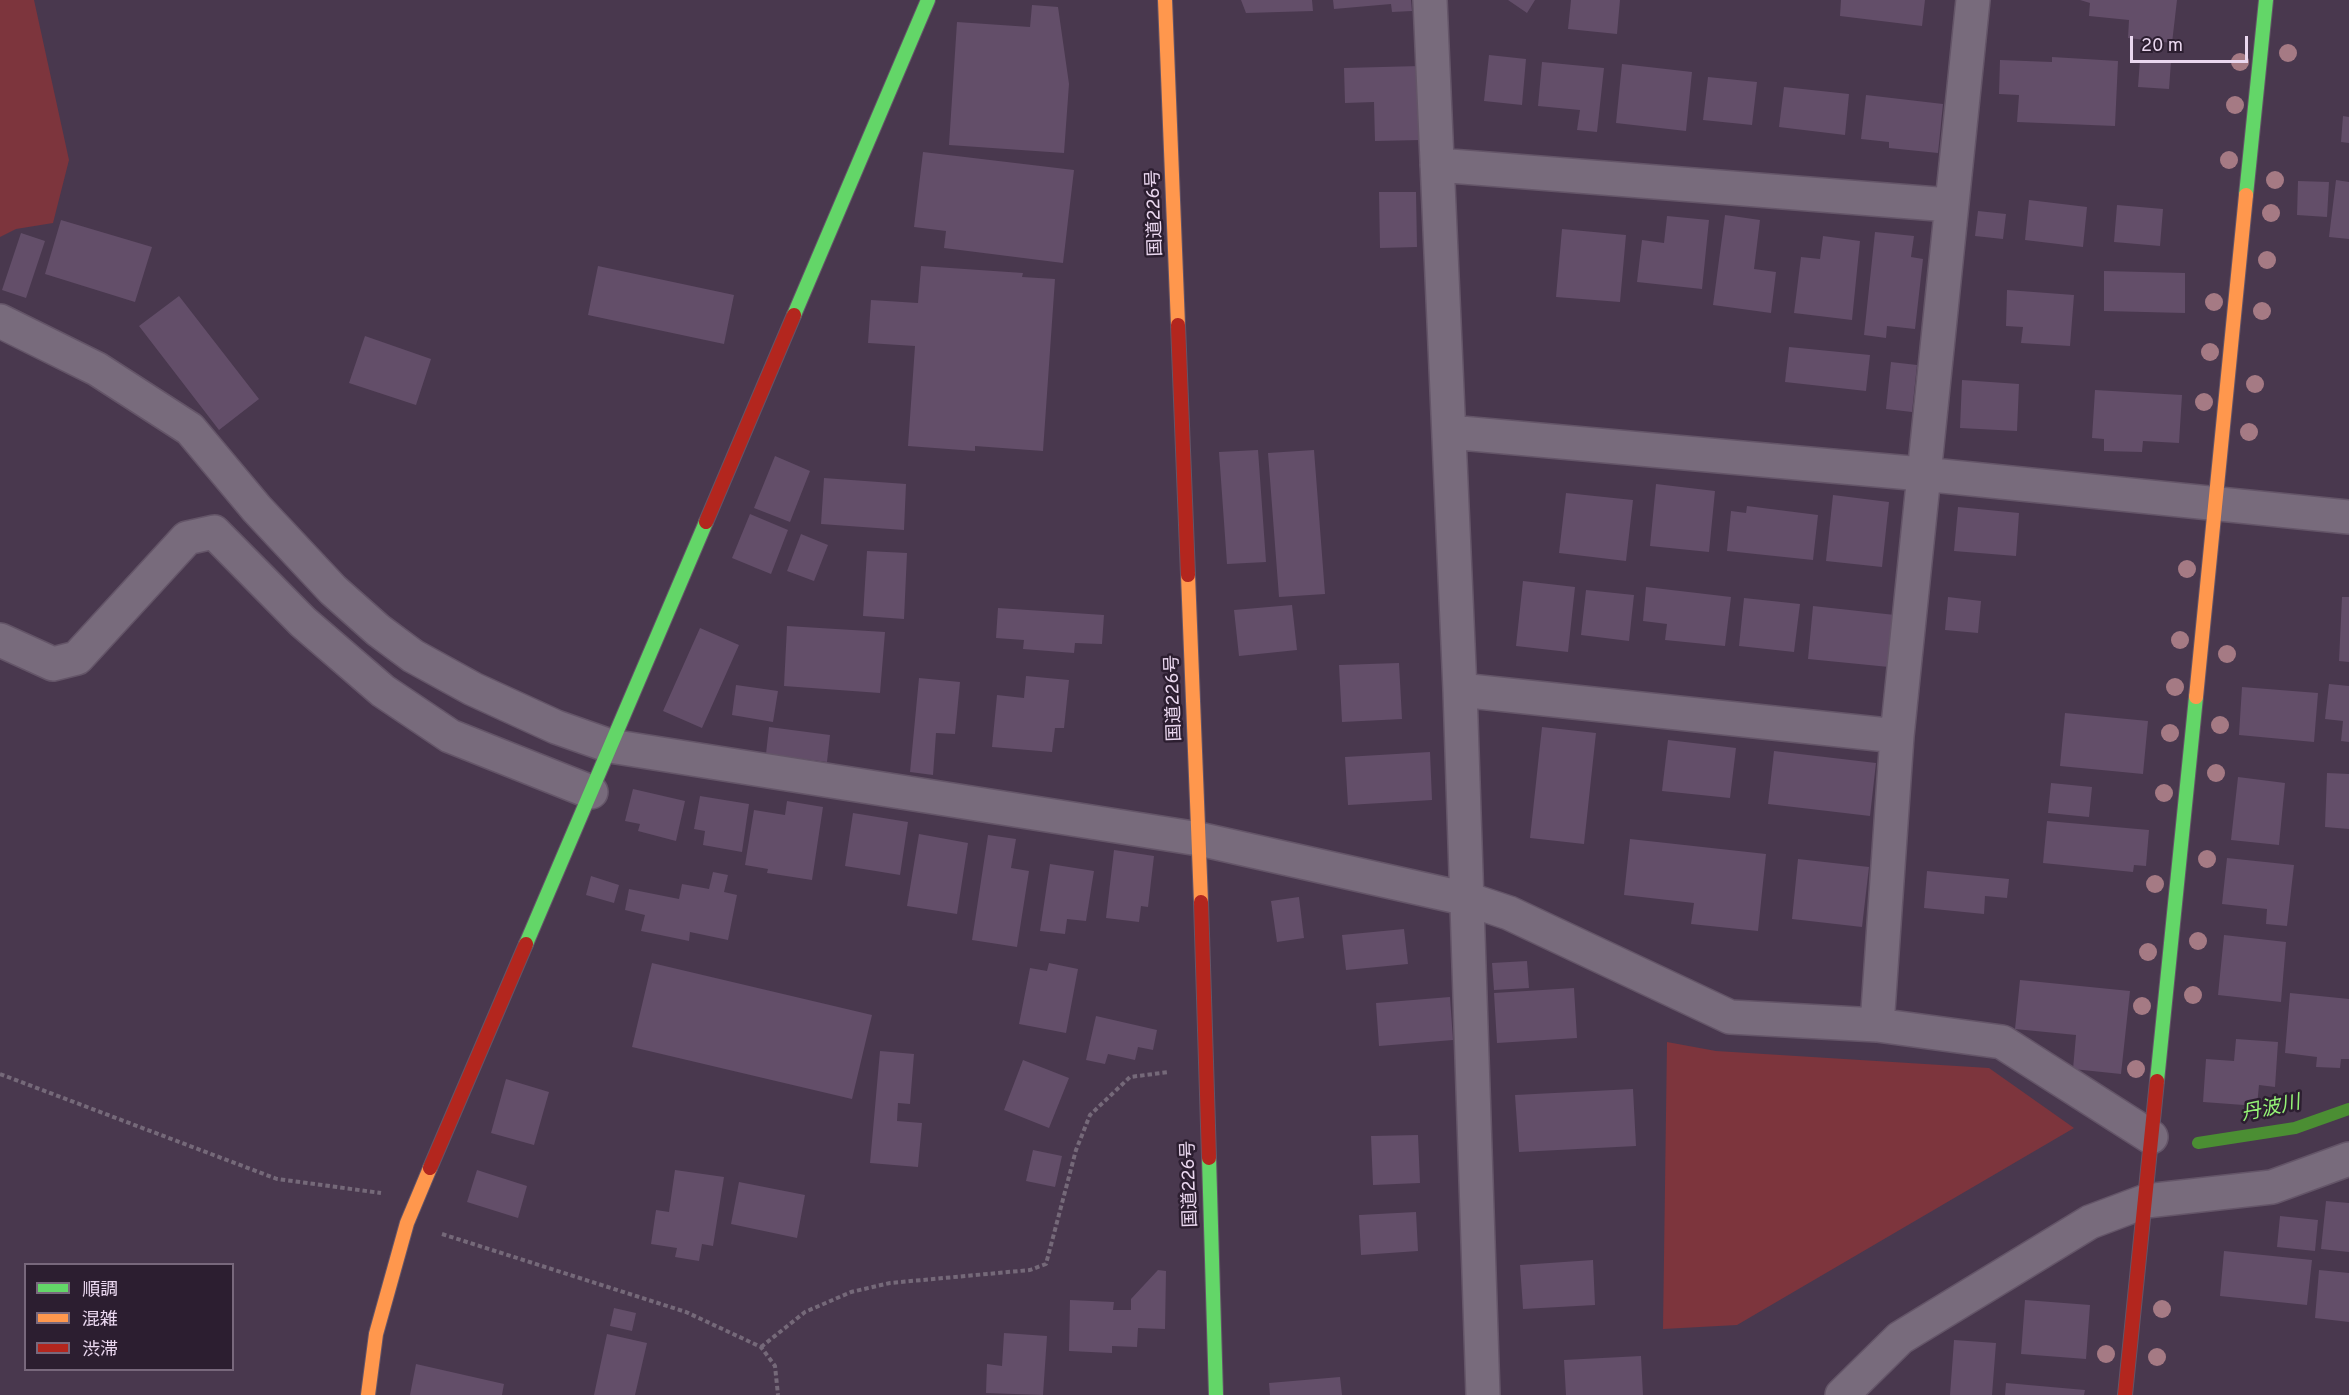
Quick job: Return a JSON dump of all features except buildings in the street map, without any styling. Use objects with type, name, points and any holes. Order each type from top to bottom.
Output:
[{"type":"main road","points":[[368,1395],[376,1334],[407,1223],[928,0]]},
{"type":"main road","name":"国道226号","points":[[1165,0],[1199,839],[1216,1395]]},
{"type":"main road","points":[[2125,1395],[2266,0]]},
{"type":"street","points":[[1430,0],[1460,690],[1483,1395]]},
{"type":"street","points":[[1877,1025],[1897,736],[1972,0]]},
{"type":"street","points":[[1437,165],[1950,205]]},
{"type":"street","points":[[0,321],[97,369],[190,429],[257,509],[333,590],[378,630],[414,656],[473,689],[556,727],[610,746],[1199,839],[1467,899],[1509,913],[1730,1017],[1877,1025],[2002,1042],[2151,1137]]},
{"type":"street","points":[[1449,432],[1922,474],[2349,517]]},
{"type":"street","points":[[0,640],[53,664],[76,658],[187,538],[213,532],[303,622],[383,691],[450,736],[591,792]]},
{"type":"street","points":[[1460,690],[1897,736]]},
{"type":"street","points":[[1842,1395],[1900,1338],[2090,1222],[2146,1201],[2272,1187],[2349,1159]]},
{"type":"path","points":[[761,1347],[805,1312],[851,1292],[890,1283],[1030,1270],[1046,1264],[1076,1150],[1090,1115],[1130,1077],[1206,1068]]},
{"type":"path","points":[[0,1074],[277,1179],[418,1198]]},
{"type":"path","points":[[407,1223],[686,1312],[761,1347],[775,1366],[778,1395]]},
{"type":"shaded area","points":[[0,0],[34,0],[69,160],[53,223],[16,229],[0,237]]},
{"type":"shaded area","points":[[1667,1042],[1716,1051],[1989,1068],[2074,1128],[1737,1325],[1663,1329]]},
{"type":"waterway","name":"丹波川","points":[[2198,1143],[2295,1128],[2349,1109]]},
{"type":"traffic: fast","points":[[794,315],[928,0]]},
{"type":"traffic: fast","points":[[2246,195],[2266,0]]},
{"type":"traffic: fast","points":[[526,944],[706,522]]},
{"type":"traffic: fast","points":[[2157,1081],[2196,697]]},
{"type":"traffic: fast","points":[[1209,1158],[1216,1395]]},
{"type":"traffic: slow","points":[[1165,0],[1178,325]]},
{"type":"traffic: slow","points":[[2196,697],[2246,195]]},
{"type":"traffic: slow","points":[[1188,575],[1201,902]]},
{"type":"traffic: slow","points":[[368,1395],[376,1334],[407,1223],[430,1168]]},
{"type":"traffic: jam","points":[[706,522],[794,315]]},
{"type":"traffic: jam","points":[[1178,325],[1188,575]]},
{"type":"traffic: jam","points":[[1201,902],[1209,1158]]},
{"type":"traffic: jam","points":[[430,1168],[526,944]]},
{"type":"traffic: jam","points":[[2125,1395],[2157,1081]]}]
